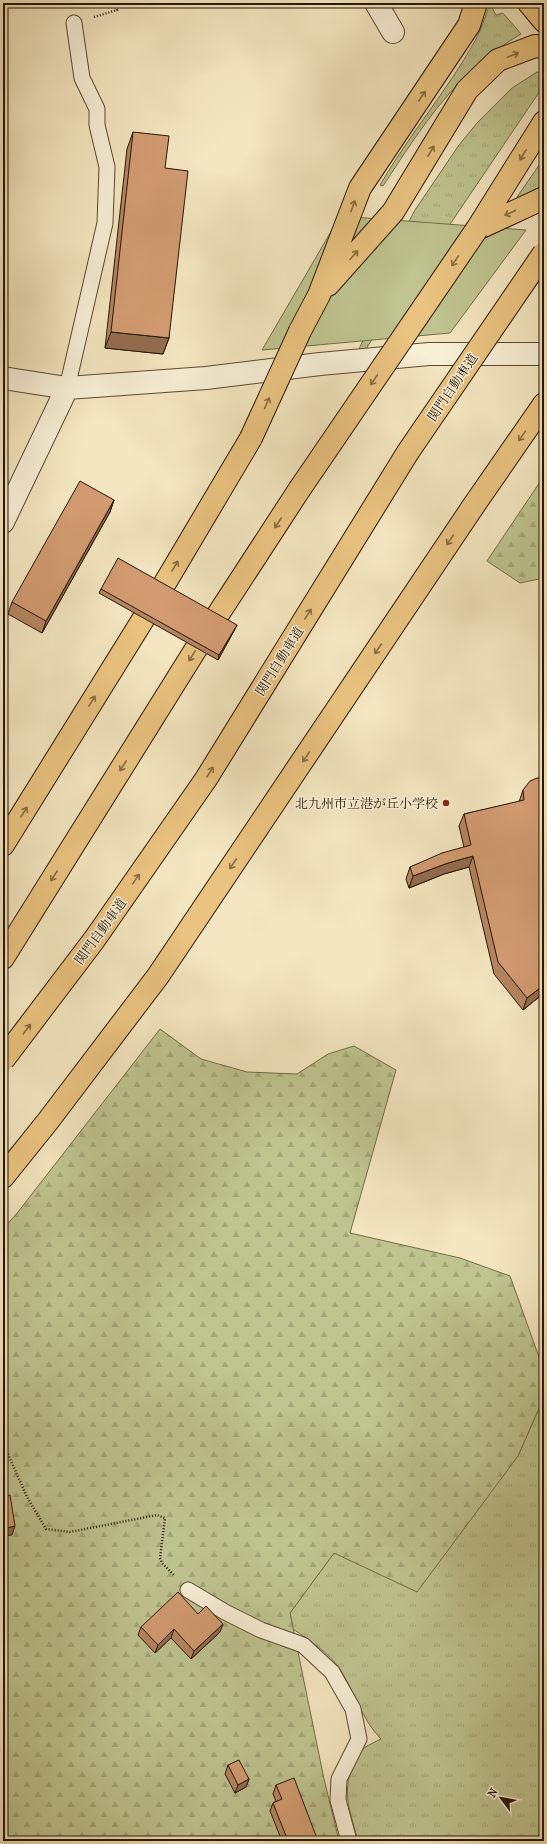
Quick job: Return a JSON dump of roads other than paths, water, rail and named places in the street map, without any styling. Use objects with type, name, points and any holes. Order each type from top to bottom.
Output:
[{"type":"main road","points":[[3,845],[152,605],[251,438],[300,331],[319,295],[360,188],[469,25],[476,3]]},
{"type":"main road","points":[[529,3],[544,21]]},
{"type":"main road","points":[[319,295],[393,212],[467,90],[498,60],[535,46],[544,47]]},
{"type":"main road","points":[[3,958],[204,636],[299,490],[477,229],[544,122]]},
{"type":"main road","points":[[477,229],[544,198]]},
{"type":"main road","name":"関門自動車道","points":[[3,1060],[94,940],[206,779],[408,452],[544,253]]},
{"type":"main road","points":[[3,1178],[158,976],[472,508],[544,404]]},
{"type":"street","points":[[376,3],[393,32]]},
{"type":"street","points":[[3,378],[67,388],[206,378],[320,364],[428,354],[544,354]]},
{"type":"street","points":[[3,522],[67,388]]},
{"type":"lane","points":[[67,388],[90,282],[105,223],[107,166],[97,125],[97,109],[82,78],[74,23]]},
{"type":"lane","points":[[188,1590],[225,1612],[261,1630],[303,1645],[332,1672],[353,1709],[359,1739],[339,1779],[338,1800],[349,1841]]},
{"type":"place","name":"北九州市立港が丘小学校","points":[[446,803]]}]
